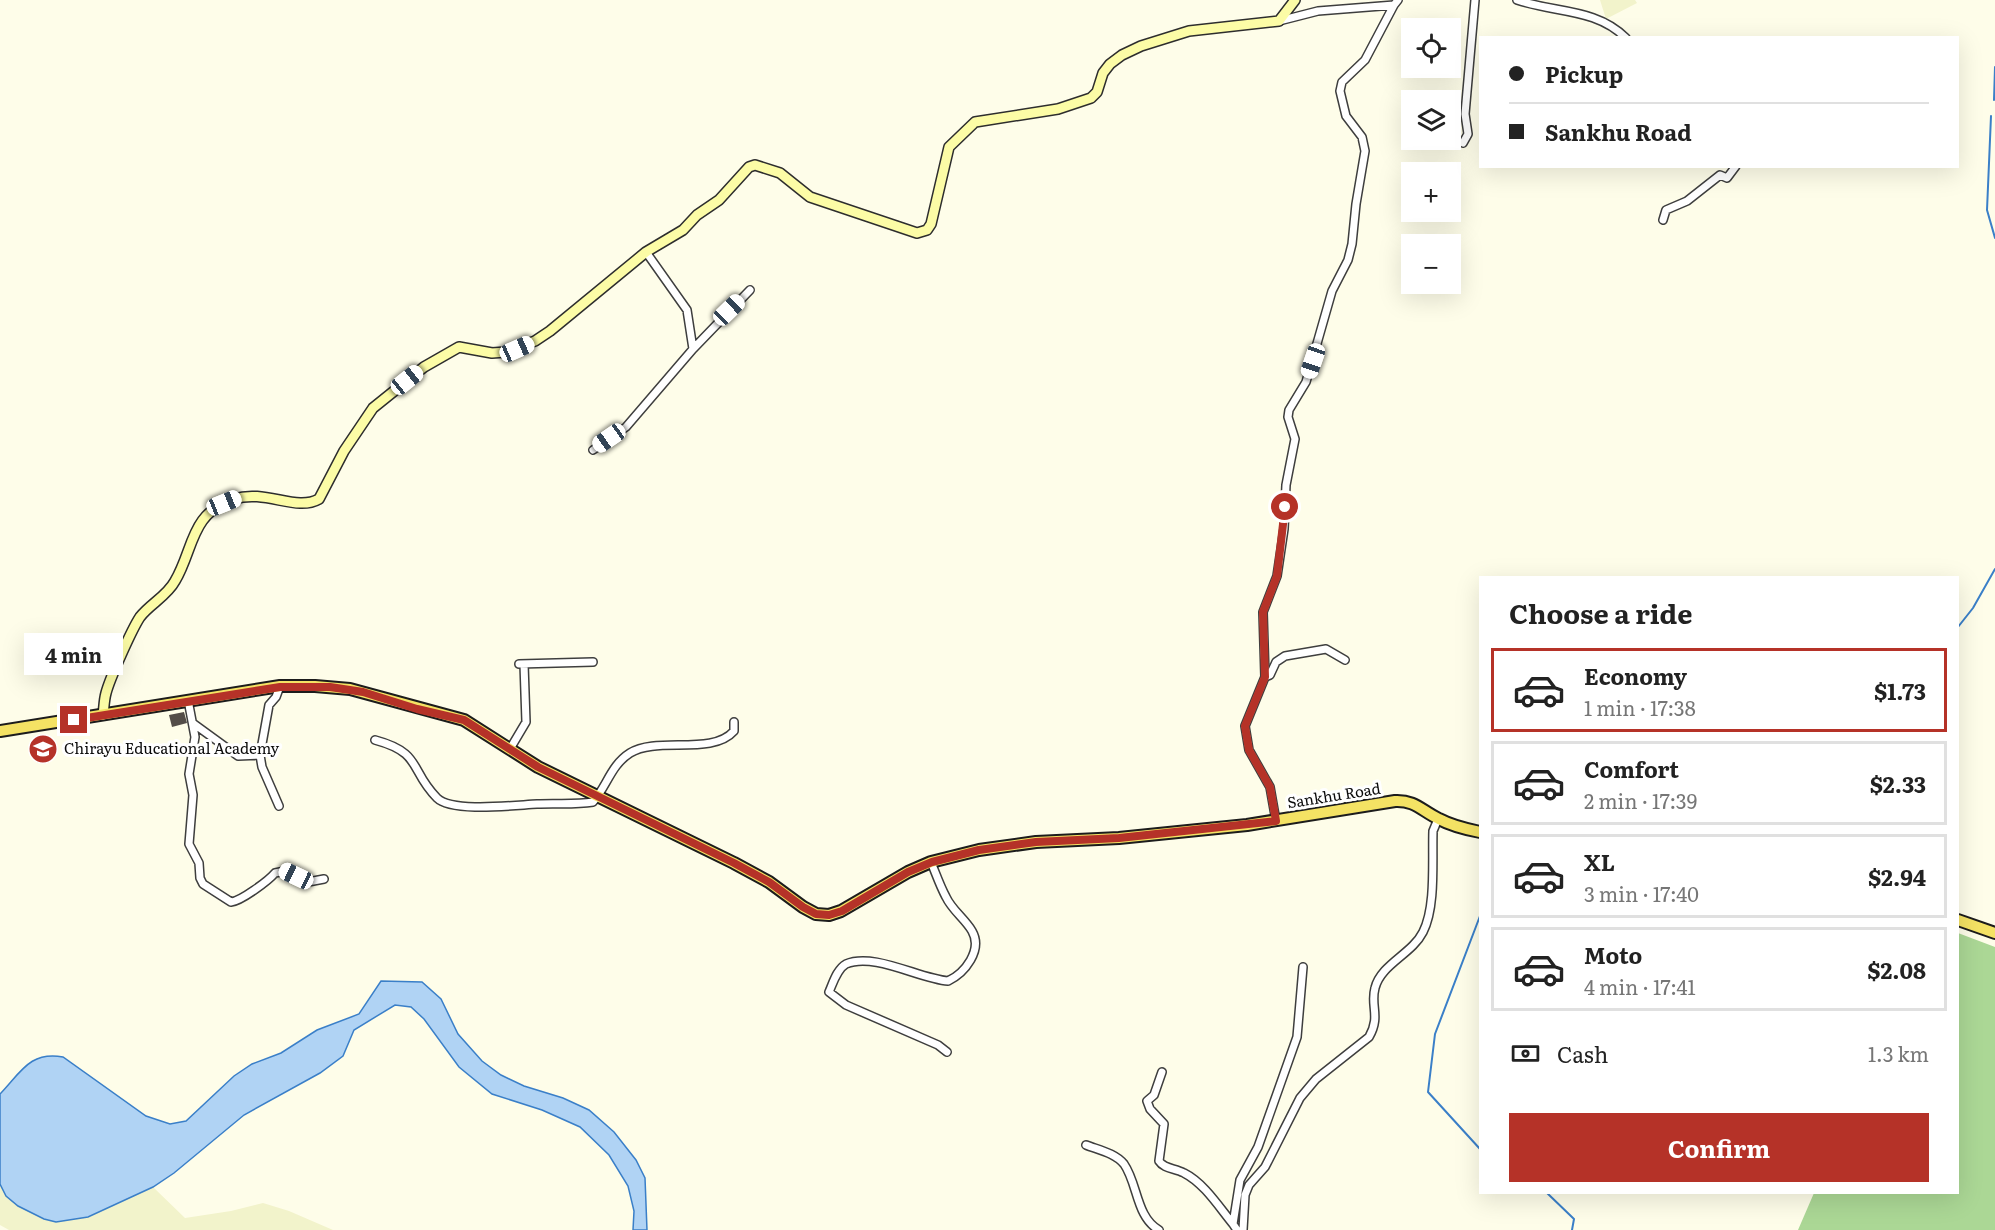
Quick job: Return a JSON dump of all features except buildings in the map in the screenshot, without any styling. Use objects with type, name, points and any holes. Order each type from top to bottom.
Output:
[{"type":"main road","name":"Sankhu Road","points":[[0,731],[280,687],[315,686],[350,689],[417,709],[453,716],[476,727],[538,767],[599,795],[743,868],[816,914],[829,915],[842,911],[908,872],[932,862],[1001,846],[1119,838],[1276,821],[1405,801],[1418,805],[1438,819],[1458,828],[1479,832]]},
{"type":"main road","points":[[1959,920],[1995,933]]},
{"type":"street","points":[[1279,21],[1294,0]]},
{"type":"street","points":[[1463,143],[1468,134],[1466,114],[1475,0]]},
{"type":"street","points":[[1517,0],[1539,7],[1583,13],[1614,26],[1624,36]]},
{"type":"street","points":[[103,715],[106,693],[139,619],[175,582],[195,532],[212,510],[229,501],[246,496],[260,495],[305,504],[319,499],[344,451],[374,408],[424,367],[459,347],[492,353],[506,352],[535,341],[646,252],[683,230],[697,215],[719,200],[749,166],[755,165],[780,173],[802,193],[810,197],[917,233],[927,230],[931,224],[949,147],[975,122],[1058,109],[1091,98],[1097,92],[1103,74],[1110,64],[1122,55],[1141,46],[1189,31],[1279,21],[1317,11],[1396,2]]},
{"type":"street","points":[[1276,821],[1270,787],[1256,765],[1245,735],[1247,718],[1265,677],[1263,612],[1277,576],[1284,529],[1286,485],[1295,439],[1288,417],[1289,411],[1306,382],[1332,291],[1350,253],[1365,150],[1362,137],[1346,116],[1340,91],[1342,82],[1365,60],[1396,2]]},
{"type":"street","points":[[1663,220],[1666,210],[1687,201],[1720,175],[1727,178],[1734,168]]},
{"type":"street","points":[[646,252],[687,310],[693,348]]},
{"type":"street","points":[[593,450],[626,427],[693,348],[750,290]]},
{"type":"street","points":[[1265,677],[1270,675],[1279,659],[1285,656],[1326,649],[1345,660]]},
{"type":"street","points":[[510,749],[526,722],[522,664],[593,662]]},
{"type":"street","points":[[279,806],[262,767],[260,755],[269,705],[276,697],[280,687]]},
{"type":"street","points":[[188,700],[195,736],[189,774],[193,803],[189,844],[200,863],[200,878],[203,884],[231,902],[238,902],[245,894],[270,879],[275,873],[285,871],[308,882],[324,879]]},
{"type":"street","points":[[375,740],[397,747],[408,754],[436,797],[449,805],[500,807],[540,804],[568,805],[593,802],[619,762],[632,752],[647,748],[716,742],[728,738],[734,731],[734,722]]},
{"type":"street","points":[[194,724],[238,756],[260,755]]},
{"type":"street","points":[[1243,1230],[1245,1195],[1249,1185],[1269,1160],[1300,1098],[1316,1079],[1369,1037],[1374,1028],[1376,1014],[1375,988],[1386,970],[1406,954],[1423,933],[1430,912],[1433,831],[1438,819]]},
{"type":"street","points":[[932,862],[946,899],[972,931],[975,944],[972,959],[957,977],[948,981],[869,961],[846,964],[838,972],[829,992],[846,1005],[938,1045],[947,1052]]},
{"type":"street","points":[[1235,1227],[1240,1180],[1258,1148],[1297,1037],[1303,967]]},
{"type":"street","points":[[1162,1072],[1154,1095],[1147,1101],[1150,1109],[1164,1124],[1159,1161],[1162,1165],[1187,1174],[1209,1193],[1235,1227]]},
{"type":"street","points":[[1086,1145],[1112,1154],[1123,1163],[1143,1211],[1154,1227],[1159,1230]]},
{"type":"green space","points":[[1600,0],[1635,0],[1637,3],[1606,19]]},
{"type":"green space","points":[[1959,933],[1995,947],[1995,1230],[1798,1230],[1814,1194],[1959,1194]]},
{"type":"green space","points":[[0,1184],[6,1196],[88,1217],[153,1187],[185,1218],[231,1211],[263,1203],[289,1211],[333,1230],[9,1230],[0,1225]]},
{"type":"water","points":[[381,981],[422,982],[441,999],[458,1034],[482,1061],[501,1075],[524,1086],[563,1098],[589,1110],[614,1132],[636,1160],[645,1178],[647,1230],[633,1230],[634,1211],[628,1186],[609,1155],[580,1127],[542,1110],[492,1094],[459,1067],[424,1019],[411,1007],[395,1005],[354,1030],[343,1056],[320,1073],[244,1115],[174,1173],[153,1187],[88,1217],[56,1222],[44,1219],[18,1206],[6,1196],[0,1184],[0,1094],[20,1071],[34,1060],[42,1057],[63,1057],[146,1116],[170,1124],[186,1121],[234,1076],[252,1064],[281,1053],[317,1030],[359,1014]]},
{"type":"waterway","points":[[1994,100],[1995,67]]},
{"type":"waterway","points":[[1991,116],[1987,210],[1995,238]]},
{"type":"waterway","points":[[1959,626],[1973,608],[1995,569]]},
{"type":"waterway","points":[[1479,919],[1435,1034],[1428,1092],[1479,1148]]},
{"type":"waterway","points":[[1548,1194],[1574,1219],[1572,1230]]},
{"type":"place","name":"Chirayu Educational Academy","points":[[43,749]]},
{"type":"route","points":[[74,720],[236,692],[300,685],[363,692],[417,709],[464,720],[538,767],[734,863],[769,882],[816,914],[829,915],[842,911],[908,872],[932,862],[979,850],[1036,842],[1077,842],[1276,821],[1270,787],[1249,750],[1245,726],[1265,677],[1263,612],[1277,576],[1285,507]]}]
